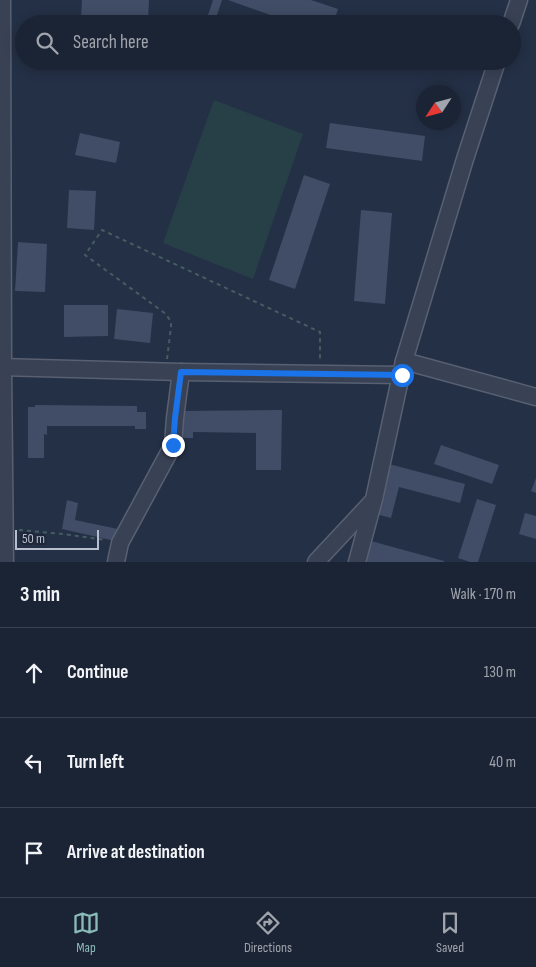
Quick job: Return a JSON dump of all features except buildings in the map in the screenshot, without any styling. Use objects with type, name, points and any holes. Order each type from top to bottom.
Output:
[{"type":"street","points":[[2,0],[2,367],[5,562]]},
{"type":"street","points":[[514,15],[519,0]]},
{"type":"street","points":[[357,562],[374,499],[403,368],[494,70]]},
{"type":"street","points":[[2,367],[319,374],[403,368],[536,397]]},
{"type":"street","points":[[116,562],[120,542],[173,445],[175,418],[174,372]]},
{"type":"street","points":[[316,562],[374,499]]},
{"type":"path","points":[[174,372],[171,327],[166,314],[85,255],[102,230],[320,332],[319,374]]},
{"type":"path","points":[[5,529],[63,534],[120,542]]},
{"type":"green space","points":[[214,100],[303,134],[253,279],[163,243]]},
{"type":"route","points":[[173,445],[181,372],[402,375]]}]
